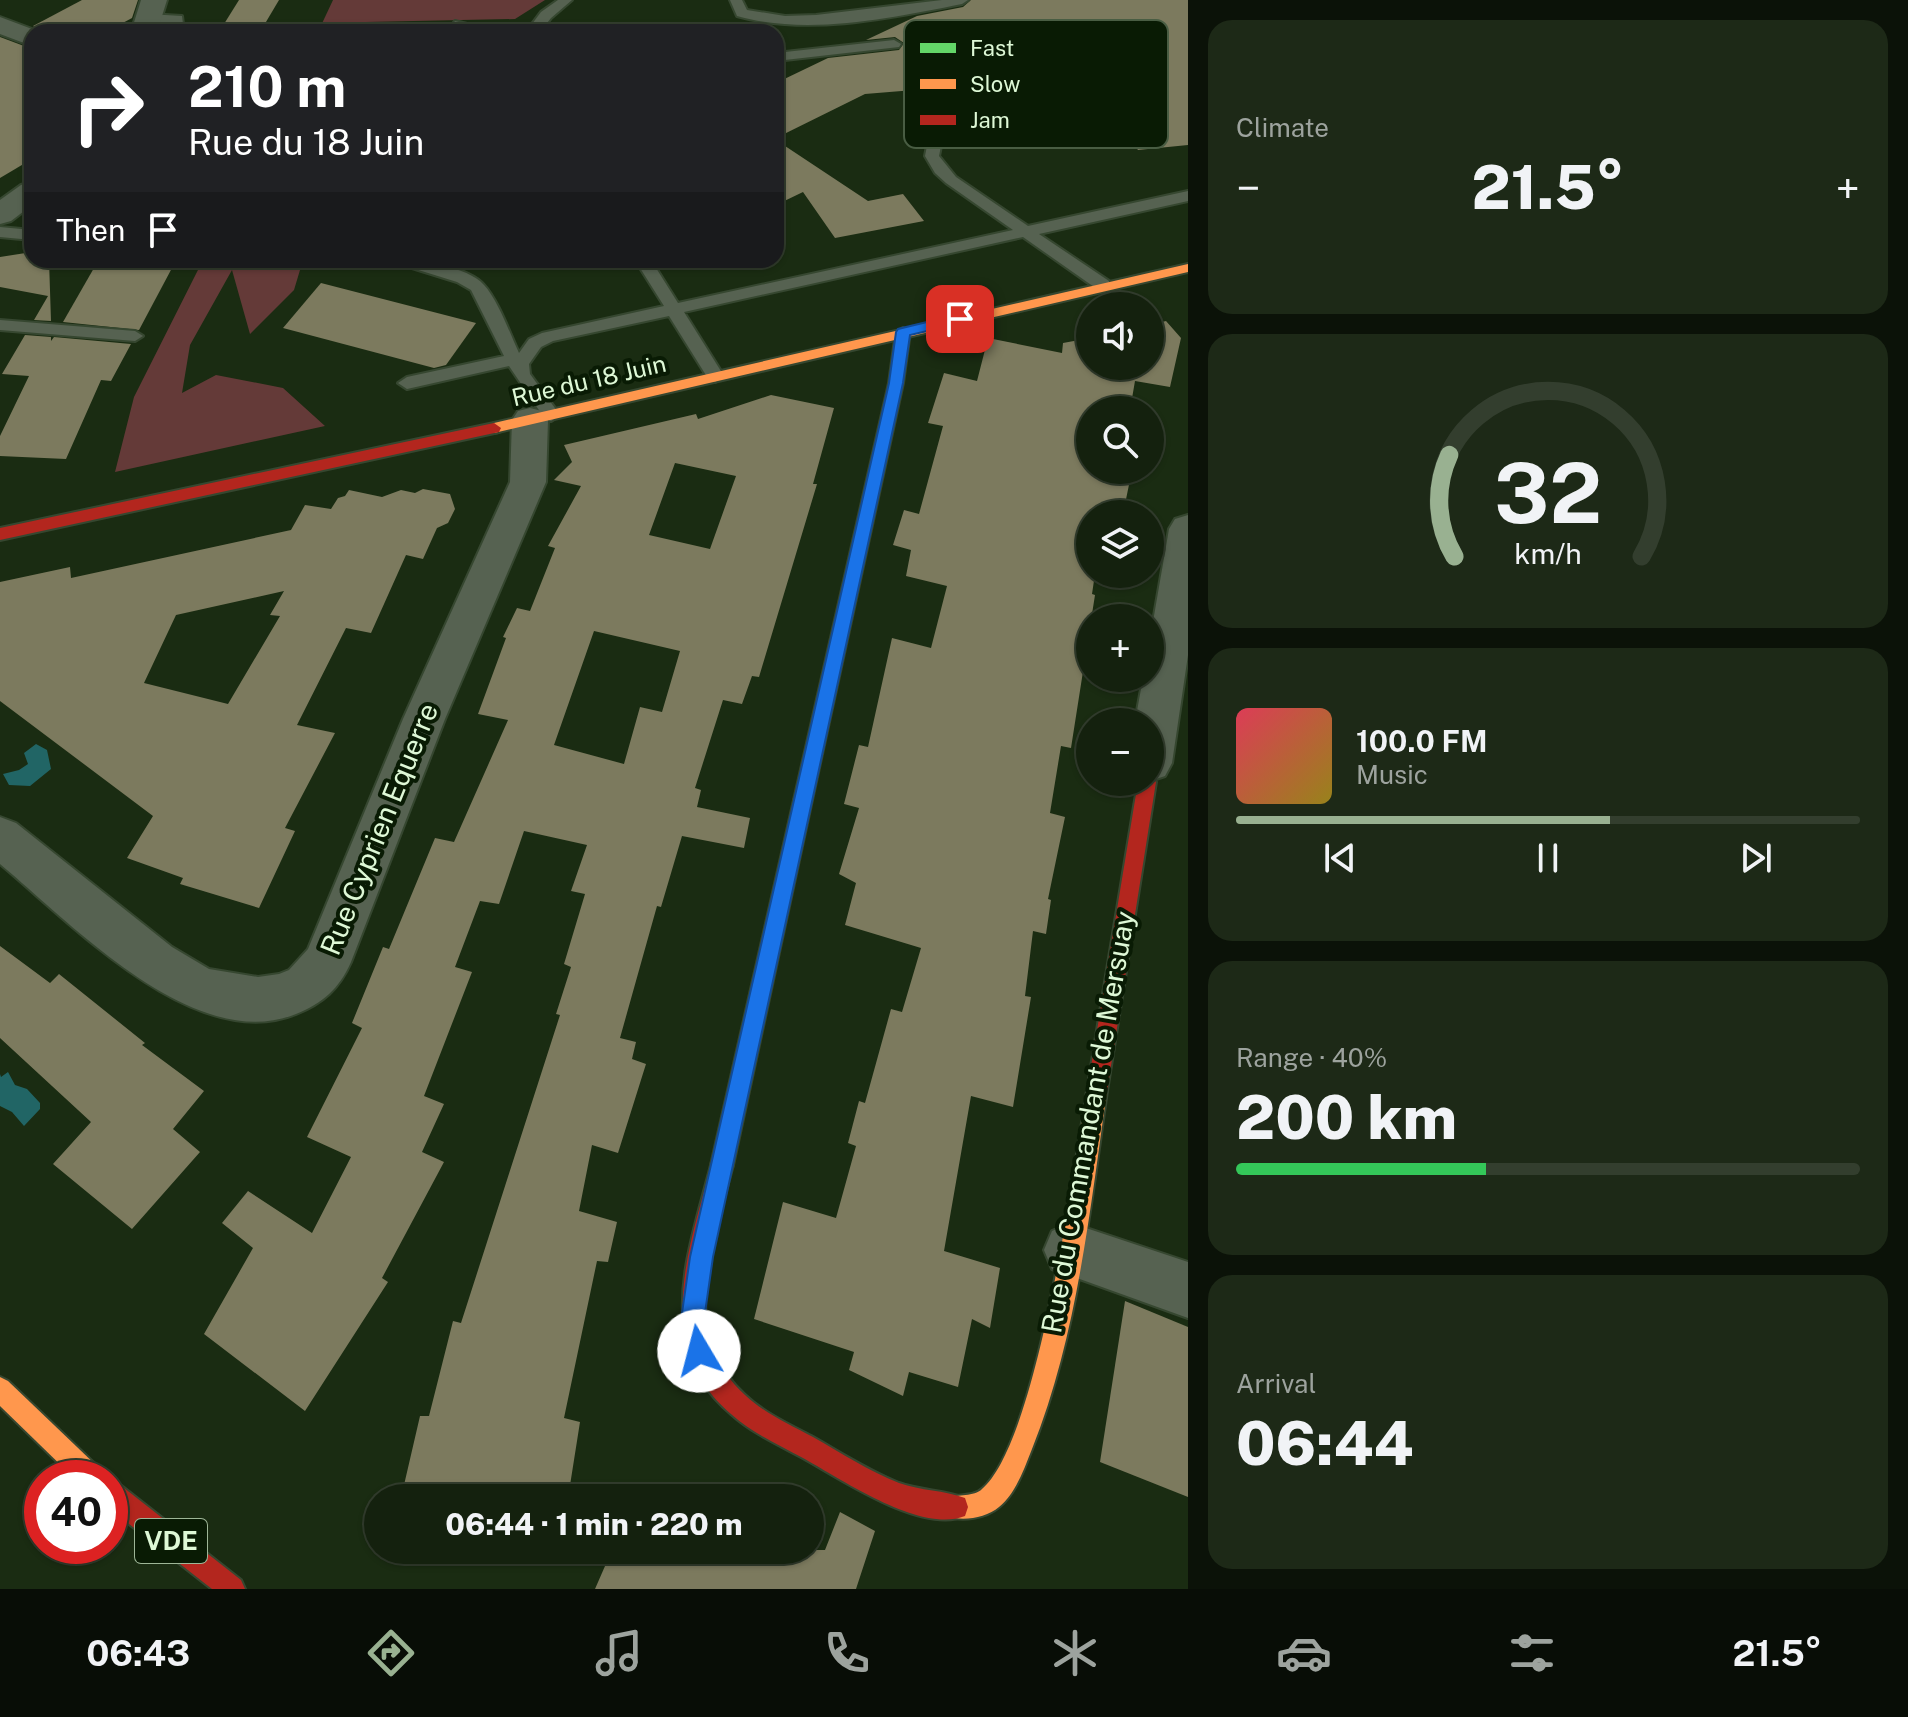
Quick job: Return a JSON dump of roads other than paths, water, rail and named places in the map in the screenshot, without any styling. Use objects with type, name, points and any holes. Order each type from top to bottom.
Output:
[{"type":"street","points":[[0,25],[24,35]]},
{"type":"street","points":[[0,215],[24,197]]},
{"type":"street","name":"Rue du 18 Juin","points":[[0,534],[540,417],[1103,285],[1188,268]]},
{"type":"street","name":"Rue du Commandant de Mersuay","points":[[903,332],[893,398],[701,1257],[691,1327],[706,1375],[748,1415],[917,1503],[955,1510],[991,1498],[1010,1476],[1029,1426],[1071,1250],[1145,796]]},
{"type":"street","name":"Rue Cyprien Equerre","points":[[0,837],[155,963],[201,990],[258,1000],[281,997],[306,986],[327,962],[424,719],[528,482],[540,417]]},
{"type":"street","points":[[1159,708],[1188,529]]},
{"type":"street","points":[[1071,1250],[1188,1290]]},
{"type":"street","points":[[0,1389],[73,1460]]},
{"type":"street","name":"VDE","points":[[128,1507],[232,1589]]},
{"type":"lane","points":[[539,24],[566,0]]},
{"type":"lane","points":[[736,0],[742,13],[775,21],[909,10],[962,0]]},
{"type":"lane","points":[[149,17],[177,19],[177,24]]},
{"type":"lane","points":[[784,56],[894,44]]},
{"type":"lane","points":[[934,148],[934,161],[945,175],[1103,285]]},
{"type":"lane","points":[[518,367],[526,351],[548,337],[1188,196]]},
{"type":"lane","points":[[0,232],[24,234]]},
{"type":"lane","points":[[429,268],[463,278],[478,287],[540,417]]},
{"type":"lane","points":[[648,268],[715,376]]},
{"type":"lane","points":[[0,325],[135,336]]},
{"type":"lane","points":[[407,383],[518,367]]},
{"type":"water","points":[[36,744],[47,750],[51,769],[30,786],[9,785],[3,774],[28,764],[24,753]]},
{"type":"water","points":[[8,1072],[15,1085],[27,1089],[40,1103],[40,1109],[24,1126],[12,1112],[0,1106],[0,1074],[1,1077]]}]
